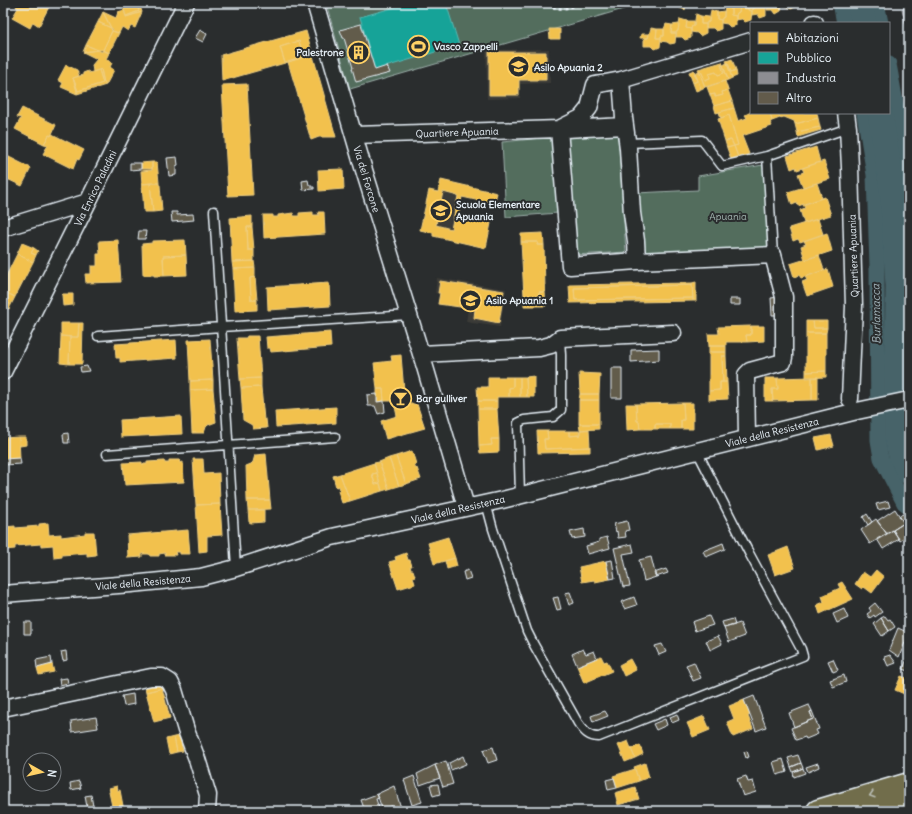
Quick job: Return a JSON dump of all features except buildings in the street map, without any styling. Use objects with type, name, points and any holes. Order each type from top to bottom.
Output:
[{"type":"highway","points":[[818,811],[909,784]]},
{"type":"highway","points":[[875,811],[909,801]]},
{"type":"street","name":"Via Enrico Paladini","points":[[3,372],[186,3]]},
{"type":"street","name":"Via del Forcone","points":[[315,3],[466,507]]},
{"type":"street","name":"Quartiere Apuania","points":[[354,135],[559,129],[581,118],[589,108],[595,85],[621,80],[750,41]]},
{"type":"street","points":[[621,80],[628,143],[632,213],[637,261]]},
{"type":"street","name":"Quartiere Apuania","points":[[847,120],[854,306],[853,405]]},
{"type":"street","points":[[625,126],[559,129],[570,266],[637,261],[773,255],[784,297],[784,357],[783,362],[750,371],[746,375],[747,438]]},
{"type":"street","points":[[3,228],[88,202]]},
{"type":"street","points":[[421,354],[539,348],[551,345],[560,338],[673,333]]},
{"type":"street","name":"Viale della Resistenza","points":[[3,594],[201,577],[236,568],[332,537],[486,503],[697,451],[747,438],[853,405],[909,400]]},
{"type":"street","points":[[3,708],[151,677],[162,678],[170,682],[204,780],[208,795],[207,811]]},
{"type":"lane","points":[[628,143],[702,140],[722,166],[767,156],[847,120]]},
{"type":"lane","points":[[767,156],[773,255]]},
{"type":"lane","points":[[214,211],[236,568]]},
{"type":"lane","points":[[98,336],[409,315]]},
{"type":"lane","points":[[520,494],[518,423],[524,420],[554,417],[561,410],[560,338]]},
{"type":"lane","points":[[107,454],[335,437]]},
{"type":"lane","points":[[486,503],[493,529],[527,631],[585,733],[593,737],[599,737],[803,656],[801,649],[749,553],[697,451]]},
{"type":"path","points":[[548,3],[555,8],[571,7],[577,5],[578,3]]},
{"type":"shaded area","name":"Asilo Apuania 2","points":[[549,49],[550,83],[520,84],[520,98],[487,99],[486,50]]},
{"type":"shaded area","points":[[442,181],[461,197],[456,216],[490,224],[434,235],[439,193]]},
{"type":"shaded area","name":"Asilo Apuania 1","points":[[437,278],[506,289],[500,327],[466,322],[468,309],[437,305],[439,294],[435,293]]},
{"type":"green space","name":"Vasco Zappelli","points":[[326,3],[644,3],[350,89]]},
{"type":"green space","points":[[618,133],[626,252],[575,255],[568,137]]},
{"type":"green space","points":[[553,137],[558,213],[506,217],[502,142]]},
{"type":"green space","name":"Apuania","points":[[763,165],[773,255],[637,261],[636,193],[698,190],[698,176]]},
{"type":"waterway","name":"Burlamacca","points":[[840,3],[844,22]]},
{"type":"waterway","name":"Burlamacca","points":[[859,3],[864,22]]},
{"type":"waterway","name":"Burlamacca","points":[[877,3],[881,22]]},
{"type":"waterway","name":"Burlamacca","points":[[890,70],[909,192]]},
{"type":"waterway","name":"Burlamacca","points":[[864,114],[874,175],[877,267],[878,440],[881,458],[904,503],[909,507]]},
{"type":"waterway","name":"Burlamacca","points":[[880,114],[892,189],[898,286],[897,438],[901,456],[909,472]]},
{"type":"place","name":"Vasco Zappelli","points":[[418,46]]},
{"type":"place","name":"Palestrone","points":[[359,52]]},
{"type":"place","name":"Asilo Apuania 2","points":[[518,67]]},
{"type":"place","name":"Scuola Elementare Apuania","points":[[441,210]]},
{"type":"place","name":"Asilo Apuania 1","points":[[471,300]]},
{"type":"place","name":"Bar gulliver","points":[[401,398]]}]
